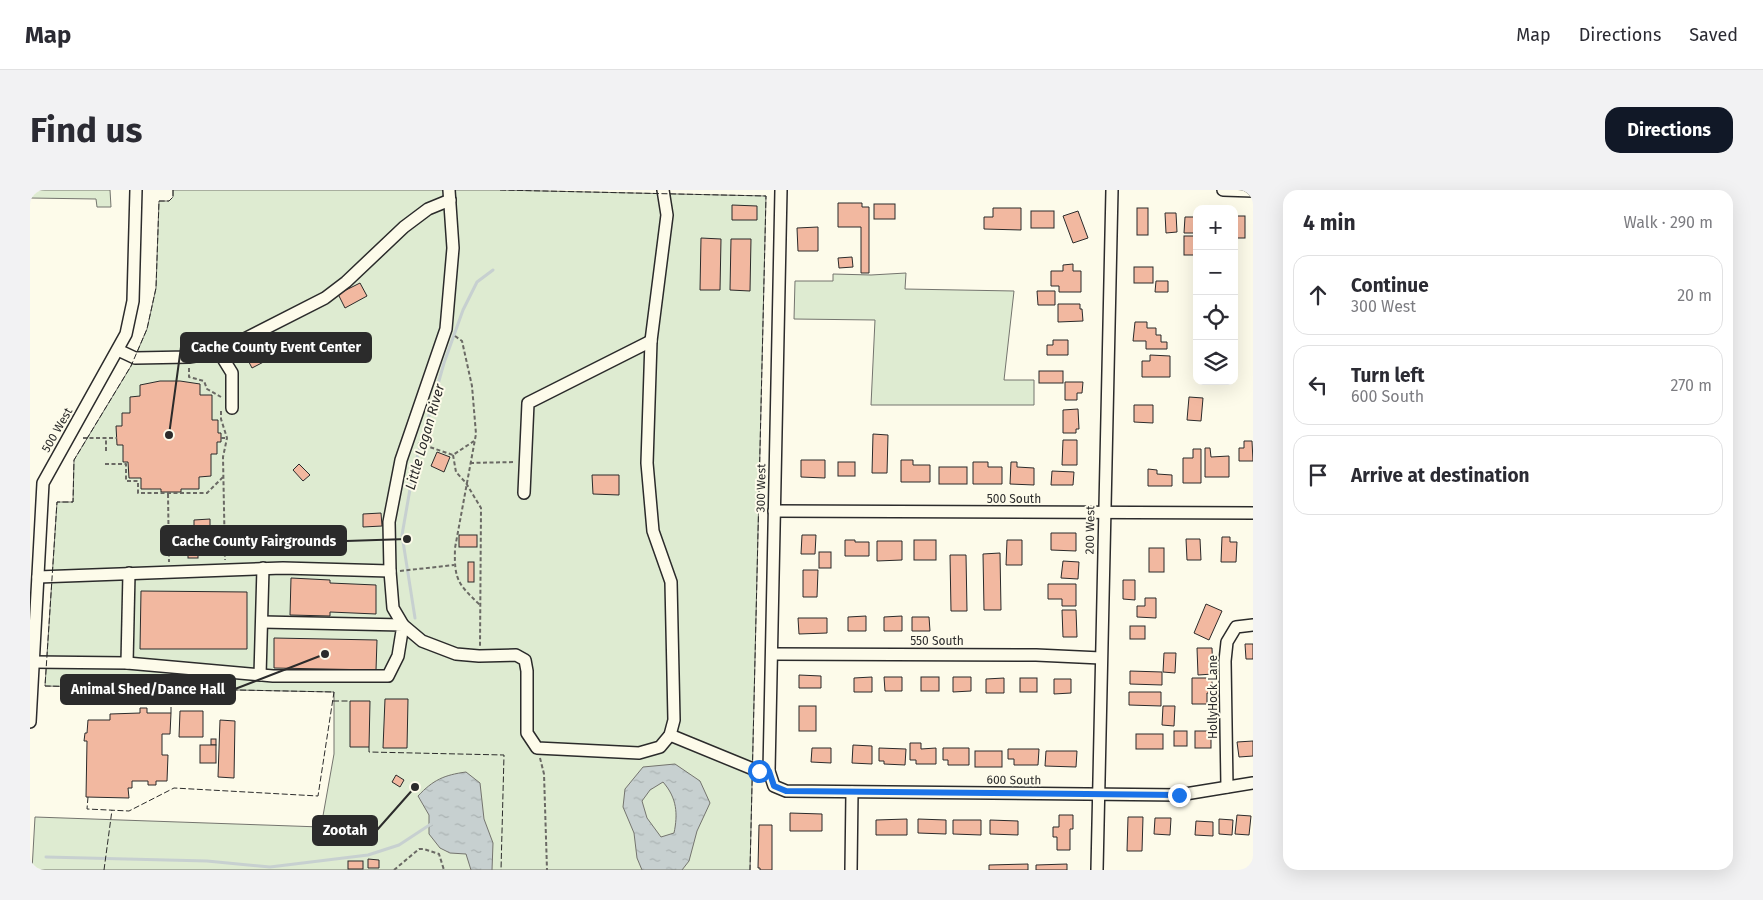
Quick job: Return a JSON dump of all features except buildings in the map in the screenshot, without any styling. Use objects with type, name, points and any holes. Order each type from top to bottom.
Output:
[{"type":"street","name":"500 West","points":[[30,722],[43,483],[126,334],[133,300],[136,190]]},
{"type":"street","points":[[118,350],[135,358],[189,357],[219,352],[325,298],[346,282],[404,227],[428,208],[449,195],[453,248],[446,329],[400,460],[389,522],[394,571],[393,608],[403,625],[422,641],[456,654],[479,656],[516,655],[525,660],[528,671],[527,733],[537,748],[639,753],[660,747],[670,735],[674,720],[671,582],[653,531],[647,463],[651,341],[667,215],[663,190]]},
{"type":"street","name":"300 West","points":[[774,786],[769,771],[780,190]]},
{"type":"street","name":"200 West","points":[[1096,870],[1112,190]]},
{"type":"street","points":[[1222,190],[1253,190]]},
{"type":"street","points":[[524,492],[528,403],[651,341]]},
{"type":"street","points":[[219,352],[232,373],[232,408]]},
{"type":"street","points":[[30,484],[43,483]]},
{"type":"street","name":"500 South","points":[[774,511],[1253,513]]},
{"type":"street","points":[[38,577],[264,568],[394,571]]},
{"type":"street","points":[[260,675],[264,568]]},
{"type":"street","points":[[127,664],[129,573]]},
{"type":"street","points":[[262,622],[403,625]]},
{"type":"street","points":[[33,662],[127,664],[260,675],[388,676],[398,656],[403,625]]},
{"type":"street","name":"HollyHock Lane","points":[[1228,787],[1225,661],[1228,642],[1236,627],[1253,625]]},
{"type":"street","name":"550 South","points":[[772,654],[1036,655],[1101,658]]},
{"type":"street","points":[[670,735],[753,769],[769,771]]},
{"type":"street","name":"600 South","points":[[774,786],[786,791],[1179,795],[1253,783]]},
{"type":"street","points":[[851,870],[852,792]]},
{"type":"path","points":[[462,341],[472,386],[476,434],[455,548],[454,565],[460,586],[480,605]]},
{"type":"path","points":[[189,357],[189,377],[204,381],[207,389],[222,397]]},
{"type":"path","points":[[221,391],[221,418],[226,438],[223,457],[225,570]]},
{"type":"path","points":[[83,438],[116,438]]},
{"type":"path","points":[[106,438],[106,451]]},
{"type":"path","points":[[221,438],[226,438]]},
{"type":"path","points":[[415,442],[453,455]]},
{"type":"path","points":[[453,455],[474,442]]},
{"type":"path","points":[[453,455],[456,472],[466,483],[481,508],[479,656]]},
{"type":"path","points":[[470,463],[524,462]]},
{"type":"path","points":[[105,464],[126,464],[126,481],[138,481],[138,493],[207,493],[223,477]]},
{"type":"path","points":[[168,493],[169,572]]},
{"type":"path","points":[[394,571],[454,565]]},
{"type":"path","points":[[537,748],[544,774],[547,870]]},
{"type":"path","points":[[394,870],[419,849],[439,854],[444,870]]},
{"type":"green space","points":[[30,190],[110,190],[111,207],[97,207],[96,199],[30,198]]},
{"type":"green space","points":[[173,190],[500,190],[766,196],[750,870],[32,870],[35,817],[321,827],[334,754],[334,692],[45,686],[57,502],[73,502],[74,460],[131,366],[147,329],[156,288],[159,201],[169,201],[173,197]]},
{"type":"green space","points":[[906,273],[905,289],[1014,291],[1004,380],[1034,380],[1034,405],[871,405],[875,320],[794,319],[795,281],[833,281],[833,274],[871,275]]},
{"type":"water","points":[[675,764],[700,781],[710,803],[697,831],[689,861],[682,870],[642,870],[637,858],[634,833],[623,807],[625,789],[643,767]],"holes":[[[663,782],[674,800],[675,826],[674,833],[661,837],[647,818],[642,801],[650,790]]]},
{"type":"water","points":[[466,772],[480,783],[484,819],[493,843],[492,870],[471,870],[466,854],[450,853],[440,848],[429,834],[429,815],[418,796],[439,779]]},
{"type":"waterway","name":"Little Logan River","points":[[415,618],[402,535],[413,472],[444,363],[463,310],[477,282],[493,270]]},
{"type":"waterway","name":"Little Logan River","points":[[46,857],[207,861],[270,867],[368,855],[399,845],[431,824]]},
{"type":"fence","points":[[88,797],[87,809],[129,811],[174,788],[318,796],[334,692],[45,686],[57,502],[73,502],[74,460],[131,366],[147,329],[156,288],[159,201],[169,201],[173,197],[173,190]]},
{"type":"fence","points":[[500,190],[766,196],[750,870]]},
{"type":"fence","points":[[171,689],[171,713]]},
{"type":"fence","points":[[333,701],[350,701]]},
{"type":"fence","points":[[369,747],[369,752],[504,755],[501,870]]},
{"type":"fence","points":[[104,870],[112,810]]},
{"type":"place","name":"Cache County Event Center","points":[[169,435]]},
{"type":"place","name":"Cache County Fairgrounds","points":[[407,539]]},
{"type":"place","name":"Animal Shed/Dance Hall","points":[[325,654]]},
{"type":"place","name":"Zootah","points":[[415,787]]},
{"type":"route","points":[[759,771],[769,771],[774,786],[786,791],[1179,795]]}]
